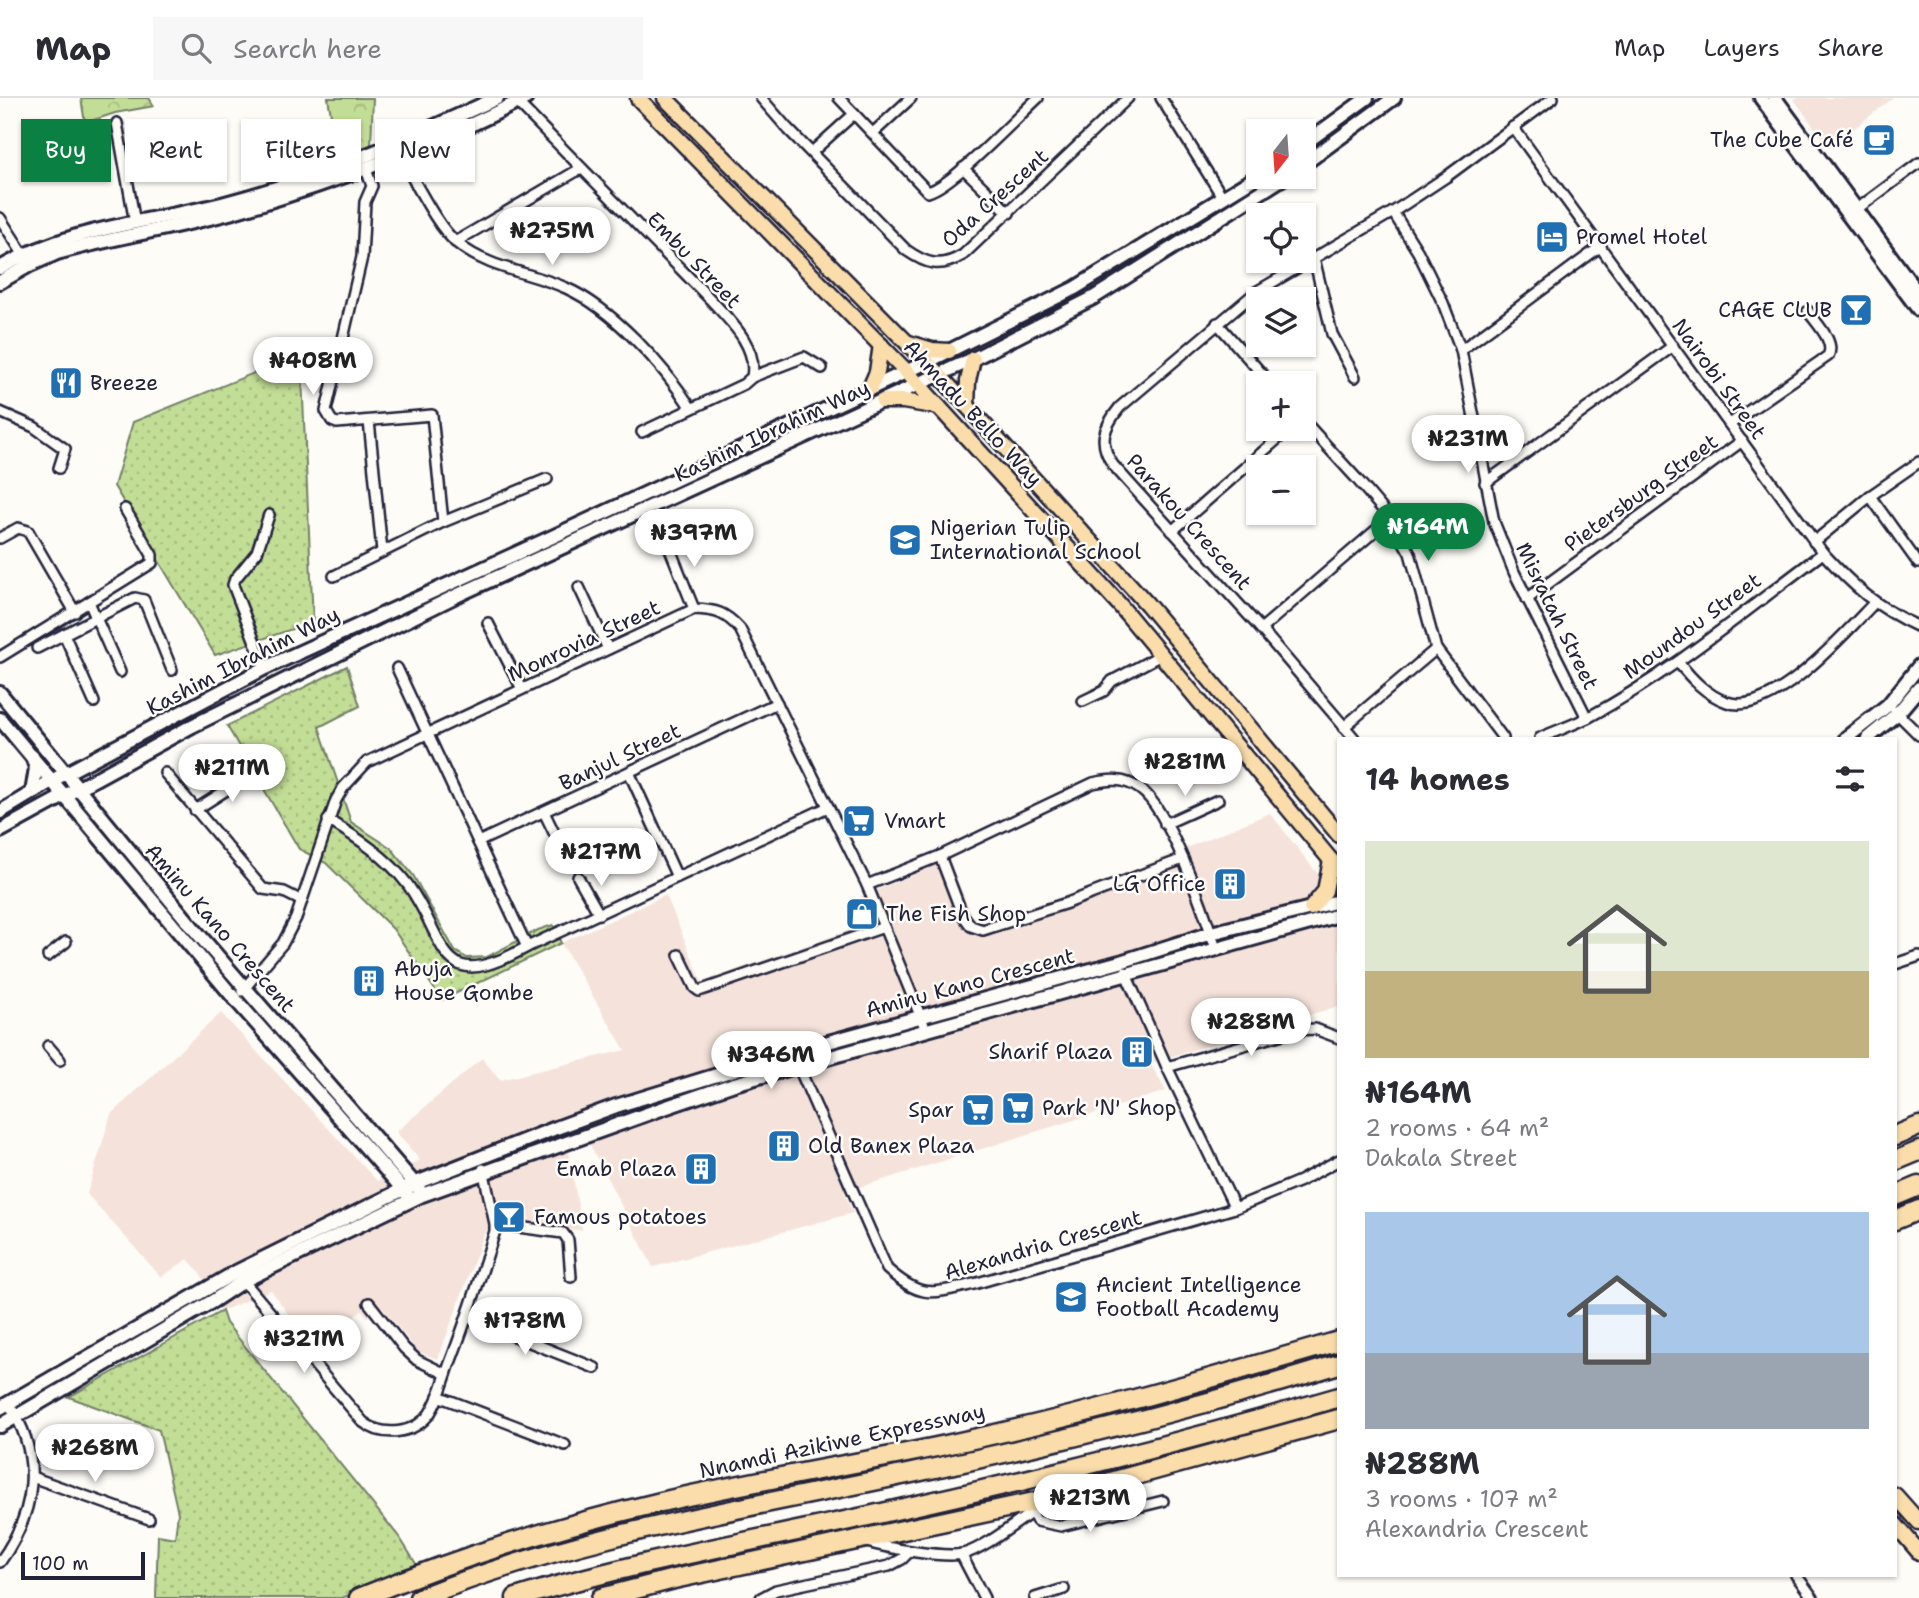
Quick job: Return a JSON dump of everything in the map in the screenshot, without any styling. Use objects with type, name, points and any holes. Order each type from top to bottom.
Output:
[{"type":"highway","points":[[1897,1160],[1919,1151]]},
{"type":"highway","points":[[1897,1195],[1919,1186]]},
{"type":"highway","points":[[1897,1219],[1919,1210]]},
{"type":"highway","name":"Nnamdi Azikiwe Expressway","points":[[359,1598],[559,1528],[663,1502],[949,1444],[1195,1383],[1337,1342]]},
{"type":"highway","points":[[419,1598],[547,1555],[663,1524],[933,1469],[1113,1427],[1337,1365]]},
{"type":"highway","points":[[1113,1427],[1195,1383]]},
{"type":"highway","points":[[516,1598],[598,1575],[1009,1485],[1146,1452],[1337,1398]]},
{"type":"highway","points":[[601,1598],[674,1579],[1054,1498],[1337,1420]]},
{"type":"highway","points":[[1203,1458],[1252,1422]]},
{"type":"highway","points":[[598,1575],[674,1579]]},
{"type":"main road","points":[[457,119],[497,98]]},
{"type":"main road","name":"Ahmadu Bello Way","points":[[638,98],[906,371],[1118,603],[1335,865]]},
{"type":"main road","name":"Ahmadu Bello Way","points":[[665,98],[967,405],[1147,604],[1337,833]]},
{"type":"main road","points":[[1316,135],[1367,98]]},
{"type":"main road","points":[[1316,155],[1394,98]]},
{"type":"main road","points":[[1761,98],[1919,295]]},
{"type":"main road","points":[[1775,98],[1919,310]]},
{"type":"main road","points":[[474,119],[519,100]]},
{"type":"main road","points":[[0,282],[27,260],[77,235],[230,202],[375,158]]},
{"type":"main road","points":[[0,268],[85,245],[233,212],[375,164]]},
{"type":"main road","name":"Kashim Ibrahim Way","points":[[0,812],[59,773],[79,767],[265,668],[927,362],[1075,288],[1246,184]]},
{"type":"main road","name":"Kashim Ibrahim Way","points":[[0,831],[192,726],[458,595],[940,376],[1093,298],[1266,189]]},
{"type":"main road","points":[[906,342],[932,350],[949,351]]},
{"type":"main road","points":[[870,388],[877,372],[881,345]]},
{"type":"main road","points":[[967,405],[968,381],[973,359]]},
{"type":"main road","points":[[883,401],[939,407]]},
{"type":"main road","points":[[1869,737],[1893,709],[1919,666]]},
{"type":"main road","points":[[1848,737],[1893,709],[1919,688]]},
{"type":"main road","name":"Aminu Kano Crescent","points":[[0,693],[59,773],[64,797],[234,999],[412,1195]]},
{"type":"main road","name":"Aminu Kano Crescent","points":[[0,719],[32,756],[59,773],[77,789],[416,1183]]},
{"type":"main road","points":[[32,756],[36,768],[32,793]]},
{"type":"main road","points":[[1311,908],[1325,891],[1335,865]]},
{"type":"main road","name":"Aminu Kano Crescent","points":[[4,1406],[206,1288],[240,1276],[412,1195],[734,1084],[926,1030],[1123,968],[1211,933],[1337,902]]},
{"type":"main road","name":"Aminu Kano Crescent","points":[[412,1195],[416,1183],[615,1106],[792,1052],[921,1015],[1216,949],[1337,916]]},
{"type":"main road","name":"Aminu Kano Crescent","points":[[0,1426],[213,1301],[240,1276]]},
{"type":"main road","points":[[1897,1497],[1919,1522]]},
{"type":"main road","points":[[1897,1526],[1919,1552]]},
{"type":"street","name":"Oda Crescent","points":[[761,98],[906,250],[921,260],[934,263],[950,263],[962,256],[1128,98]]},
{"type":"street","points":[[839,98],[929,192],[936,190],[963,168],[1038,98]]},
{"type":"street","points":[[873,133],[911,98]]},
{"type":"street","points":[[1161,98],[1223,198]]},
{"type":"street","name":"Parakou Crescent","points":[[1316,257],[1446,177],[1553,98]]},
{"type":"street","name":"Embu Street","points":[[519,100],[580,169],[736,328],[752,356],[752,377]]},
{"type":"street","points":[[813,152],[855,114]]},
{"type":"street","points":[[117,123],[135,223]]},
{"type":"street","name":"Nairobi Street","points":[[1513,127],[1814,542],[1851,584],[1874,603],[1919,627]]},
{"type":"street","points":[[1852,213],[1919,163]]},
{"type":"street","points":[[963,168],[1009,213]]},
{"type":"street","points":[[366,169],[372,186],[365,202],[362,257],[326,411],[337,424],[432,415],[443,522]]},
{"type":"street","points":[[454,242],[580,169]]},
{"type":"street","points":[[416,182],[454,242],[482,259],[568,288],[593,304],[617,323],[652,359],[691,408]]},
{"type":"street","name":"Misratah Street","points":[[1393,212],[1418,252],[1443,303],[1461,350],[1494,522],[1527,599],[1587,718]]},
{"type":"street","points":[[0,218],[27,260]]},
{"type":"street","points":[[1461,350],[1601,246]]},
{"type":"street","points":[[1316,266],[1332,334],[1355,377]]},
{"type":"street","name":"Parakou Crescent","points":[[1288,273],[1256,292],[1217,323],[1120,407],[1110,420],[1104,435],[1104,451],[1113,465],[1261,629],[1353,737]]},
{"type":"street","points":[[1730,424],[1828,356],[1831,351],[1830,344],[1808,311]]},
{"type":"street","points":[[1217,323],[1259,371]]},
{"type":"street","points":[[1485,483],[1673,346]]},
{"type":"street","points":[[642,432],[744,384],[752,377],[804,357],[822,368]]},
{"type":"street","points":[[0,412],[34,427],[65,449],[59,468]]},
{"type":"street","points":[[369,421],[382,551]]},
{"type":"street","points":[[1316,434],[1390,518],[1410,553],[1436,649],[1502,737]]},
{"type":"street","points":[[1172,531],[1275,441]]},
{"type":"street","name":"Pietersburg Street","points":[[1527,599],[1742,441]]},
{"type":"street","points":[[1814,542],[1870,496],[1919,462]]},
{"type":"street","points":[[334,576],[443,522],[547,478]]},
{"type":"street","points":[[1870,496],[1918,564]]},
{"type":"street","points":[[0,657],[152,563],[152,555],[125,509]]},
{"type":"street","points":[[265,668],[233,586],[235,579],[257,552],[269,515]]},
{"type":"street","points":[[1261,629],[1390,518]]},
{"type":"street","points":[[0,538],[18,528],[28,531],[75,612]]},
{"type":"street","points":[[666,540],[694,609]]},
{"type":"street","name":"Moundou Street","points":[[1542,737],[1587,718],[1678,662],[1823,552]]},
{"type":"street","points":[[579,587],[608,649]]},
{"type":"street","points":[[37,648],[135,597],[145,600],[172,670]]},
{"type":"street","points":[[89,602],[120,673]]},
{"type":"street","points":[[1678,662],[1694,682],[1727,703],[1741,705],[1755,702],[1771,695],[1811,667],[1874,603]]},
{"type":"street","name":"Monrovia Street","points":[[234,999],[284,943],[302,901],[328,820],[343,788],[367,762],[694,609],[712,610],[729,616],[740,629],[867,885],[926,1030]]},
{"type":"street","points":[[488,623],[522,689]]},
{"type":"street","points":[[64,634],[94,702]]},
{"type":"street","points":[[1344,727],[1436,649]]},
{"type":"street","points":[[1083,701],[1104,691],[1112,681],[1161,655]]},
{"type":"street","points":[[397,668],[527,947]]},
{"type":"street","name":"Banjul Street","points":[[478,842],[777,703]]},
{"type":"street","points":[[1893,709],[1919,735]]},
{"type":"street","points":[[629,772],[677,877]]},
{"type":"street","points":[[165,773],[263,890],[284,892],[302,901]]},
{"type":"street","points":[[195,810],[253,773]]},
{"type":"street","points":[[867,885],[940,856],[1093,783],[1111,779],[1126,781],[1153,801],[1183,859],[1216,949]]},
{"type":"street","points":[[1165,824],[1218,800]]},
{"type":"street","points":[[328,820],[395,869],[410,888],[447,956],[458,964],[473,968],[500,962],[828,807]]},
{"type":"street","points":[[544,811],[562,849]]},
{"type":"street","points":[[940,856],[962,914],[971,926],[983,930],[1067,903],[1183,859]]},
{"type":"street","points":[[578,877],[599,914]]},
{"type":"street","points":[[679,955],[699,991],[884,927]]},
{"type":"street","points":[[48,956],[66,942]]},
{"type":"street","points":[[1897,963],[1919,956]]},
{"type":"street","points":[[1123,968],[1235,1208]]},
{"type":"street","points":[[1167,1067],[1297,1030],[1315,1029],[1337,1037]]},
{"type":"street","points":[[48,1046],[60,1060]]},
{"type":"street","name":"Alexandria Crescent","points":[[792,1052],[887,1269],[903,1283],[927,1293],[962,1287],[1235,1208],[1300,1181],[1337,1161]]},
{"type":"street","points":[[240,1276],[371,1428],[387,1432],[411,1428],[430,1413],[438,1396],[467,1317],[495,1224],[480,1157]]},
{"type":"street","points":[[495,1224],[563,1233],[568,1240],[571,1277]]},
{"type":"street","points":[[369,1303],[404,1348],[417,1360],[446,1374]]},
{"type":"street","points":[[467,1317],[595,1368]]},
{"type":"street","points":[[438,1396],[565,1445]]},
{"type":"street","points":[[0,1562],[20,1532],[30,1498],[32,1477],[27,1447],[17,1415],[4,1406]]},
{"type":"street","points":[[32,1477],[149,1519]]},
{"type":"street","points":[[858,1540],[910,1551],[961,1554],[990,1539],[1054,1498]]},
{"type":"street","points":[[1031,1512],[1037,1521],[1061,1526],[1163,1501]]},
{"type":"street","points":[[761,1598],[776,1590],[889,1566],[910,1551]]},
{"type":"street","points":[[961,1554],[985,1598]]},
{"type":"street","points":[[1797,1577],[1813,1598]]},
{"type":"street","points":[[1035,1598],[1064,1589]]},
{"type":"shaded area","points":[[1793,98],[1893,98],[1829,148]]},
{"type":"shaded area","points":[[1270,813],[1337,898],[1337,1007],[1150,1063],[1166,1091],[844,1192],[853,1213],[653,1267],[589,1143],[569,1151],[582,1230],[504,1229],[501,1217],[484,1234],[438,1359],[418,1352],[382,1307],[367,1317],[362,1310],[313,1348],[271,1290],[222,1311],[200,1273],[188,1259],[161,1277],[87,1194],[111,1114],[221,1013],[377,1181],[420,1160],[396,1132],[482,1058],[500,1080],[625,1050],[561,943],[666,895],[702,982],[870,923],[860,897],[948,860],[974,920],[987,923],[1081,892]]},
{"type":"green space","points":[[81,98],[149,98],[154,106],[97,119],[84,119]]},
{"type":"green space","points":[[328,98],[373,98],[371,145],[361,148],[361,119],[332,119]]},
{"type":"green space","points":[[301,354],[313,622],[215,655],[114,486],[133,422]]},
{"type":"green space","points":[[347,666],[360,706],[319,727],[351,822],[391,848],[413,875],[455,951],[467,958],[487,957],[553,925],[561,943],[442,1000],[393,929],[326,863],[299,849],[227,726]]},
{"type":"green space","points":[[222,1311],[226,1323],[400,1538],[418,1567],[342,1598],[156,1598],[158,1535],[175,1538],[178,1513],[159,1430],[69,1397]]},
{"type":"place","name":"The Cube Café","points":[[1879,140]]},
{"type":"place","name":"Promel Hotel","points":[[1552,237]]},
{"type":"place","name":"CAGE CLUB","points":[[1856,310]]},
{"type":"place","name":"Breeze","points":[[66,383]]},
{"type":"place","name":"Nigerian Tulip International School","points":[[905,540]]},
{"type":"place","name":"Vmart","points":[[859,821]]},
{"type":"place","name":"LG Office","points":[[1230,884]]},
{"type":"place","name":"The Fish Shop","points":[[862,914]]},
{"type":"place","name":"Abuja House Gombe","points":[[369,981]]},
{"type":"place","name":"Sharif Plaza","points":[[1137,1052]]},
{"type":"place","name":"Park 'N' Shop","points":[[1018,1108]]},
{"type":"place","name":"Spar","points":[[978,1110]]},
{"type":"place","name":"Old Banex Plaza","points":[[784,1146]]},
{"type":"place","name":"Emab Plaza","points":[[701,1169]]},
{"type":"place","name":"Famous potatoes","points":[[509,1217]]},
{"type":"place","name":"Ancient Intelligence Football Academy","points":[[1071,1297]]}]
